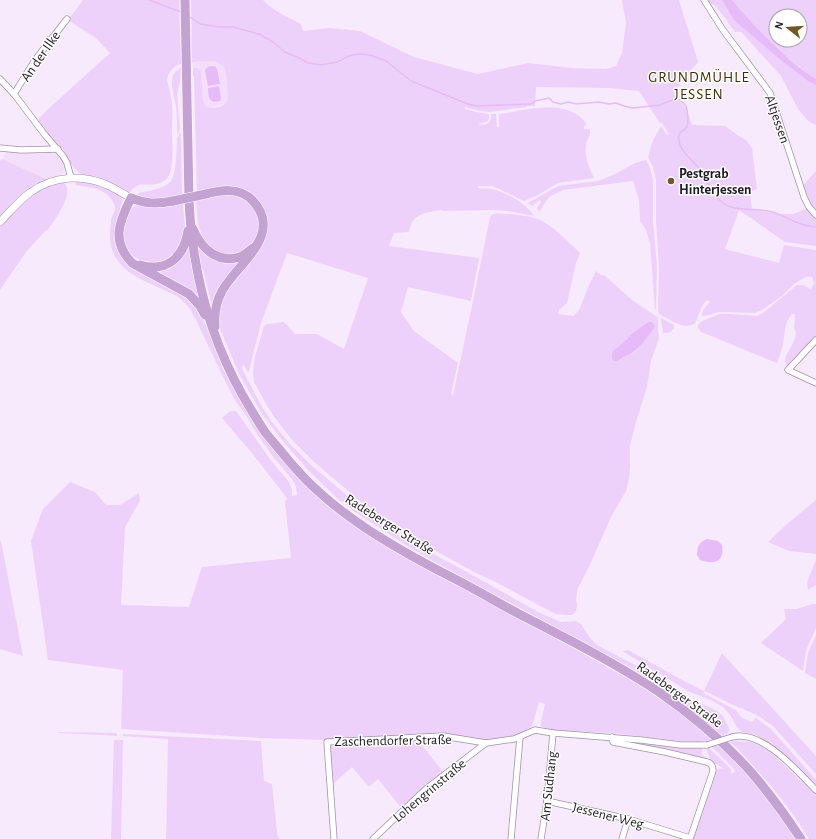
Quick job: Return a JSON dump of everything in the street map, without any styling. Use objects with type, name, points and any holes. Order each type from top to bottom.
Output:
[{"type":"highway","points":[[185,0],[190,220],[196,266],[212,326]]},
{"type":"highway","points":[[212,326],[200,306],[189,294],[136,266],[122,249],[118,233],[122,218],[131,198],[149,204],[164,203],[222,190],[233,190],[244,194],[256,205],[262,215],[263,226],[261,237],[249,258],[226,286],[218,299],[215,318],[216,338]]},
{"type":"highway","points":[[190,220],[203,247],[209,252],[220,257],[240,257],[259,242]]},
{"type":"highway","points":[[129,259],[137,264],[158,267],[166,265],[176,259],[185,245],[190,220]]},
{"type":"highway","name":"Radeberger Straße","points":[[212,326],[227,365],[258,422],[273,442],[302,475],[334,505],[370,531],[401,550],[560,635],[630,674],[660,693],[698,722],[725,746],[768,792],[801,839]]},
{"type":"street","name":"Altjessen","points":[[704,0],[723,30],[770,93],[804,197],[809,207],[816,215]]},
{"type":"street","name":"An der Ilke","points":[[14,94],[35,60],[67,18]]},
{"type":"street","points":[[0,80],[14,94],[44,135],[58,149],[67,163],[71,178]]},
{"type":"street","points":[[0,148],[21,150],[58,149]]},
{"type":"street","points":[[0,222],[23,198],[35,189],[52,181],[71,178],[96,180],[131,198]]},
{"type":"street","points":[[816,340],[788,370],[816,383]]},
{"type":"street","name":"Zaschendorfer Straße","points":[[334,839],[327,742],[443,736],[486,743],[514,739],[535,730],[553,733],[612,737],[613,742],[665,752],[709,763],[712,766],[713,771],[690,838]]},
{"type":"street","name":"Am Südhang","points":[[541,839],[547,801],[553,733]]},
{"type":"street","name":"Radeberger Straße","points":[[612,737],[681,745],[707,745],[736,736],[744,736],[761,741],[781,756],[816,790]]},
{"type":"street","points":[[511,839],[520,737]]},
{"type":"street","name":"Lohengrinstraße","points":[[373,839],[426,789],[486,743]]},
{"type":"street","name":"Jessener Weg","points":[[547,801],[628,819],[690,838]]},
{"type":"street","points":[[622,839],[628,819]]},
{"type":"shaded area","points":[[83,0],[179,0],[181,64],[171,70],[167,80],[172,111],[172,157],[170,173],[169,176],[162,182],[153,185],[136,186],[129,194],[96,176],[82,175],[71,164],[63,149],[47,135],[37,121],[110,53],[97,39],[68,20]]},
{"type":"shaded area","points":[[191,0],[263,0],[276,11],[301,24],[303,31],[329,28],[360,31],[414,57],[478,74],[528,63],[572,68],[606,69],[616,66],[622,53],[626,23],[622,0],[679,0],[698,62],[675,92],[687,110],[692,125],[725,126],[746,140],[752,148],[757,189],[750,192],[752,209],[778,214],[793,214],[808,208],[816,218],[816,246],[785,242],[739,210],[725,249],[779,263],[784,245],[816,250],[816,338],[790,365],[786,367],[785,361],[796,336],[794,328],[795,314],[792,314],[789,317],[785,329],[783,347],[777,363],[701,332],[698,325],[702,321],[720,314],[757,316],[763,313],[797,285],[803,285],[811,289],[814,283],[812,277],[806,277],[794,284],[782,296],[755,313],[719,312],[702,316],[703,310],[710,302],[707,300],[702,306],[694,324],[690,326],[685,326],[674,322],[659,314],[656,180],[653,167],[648,157],[653,140],[661,126],[667,135],[669,134],[639,91],[608,88],[536,87],[535,106],[489,112],[465,107],[465,109],[489,114],[488,121],[479,125],[484,125],[490,121],[491,114],[496,114],[497,127],[499,127],[499,114],[534,108],[559,108],[570,111],[579,116],[587,125],[584,126],[584,129],[590,129],[590,135],[586,144],[586,157],[594,178],[558,183],[538,195],[524,201],[492,186],[478,186],[478,188],[497,190],[509,195],[531,211],[534,216],[493,210],[441,210],[425,213],[416,217],[409,232],[394,233],[389,246],[479,258],[471,301],[408,287],[401,312],[414,331],[458,363],[451,394],[453,395],[491,215],[498,213],[517,215],[543,221],[566,239],[580,253],[576,263],[567,303],[559,310],[558,314],[574,316],[580,308],[596,271],[601,275],[604,275],[632,300],[658,318],[659,338],[651,361],[647,387],[630,446],[629,479],[626,491],[611,517],[578,588],[576,611],[572,615],[556,614],[476,573],[425,545],[402,530],[394,528],[313,461],[292,440],[266,404],[254,382],[253,371],[255,357],[264,326],[267,324],[284,322],[295,334],[317,334],[344,349],[368,278],[287,253],[261,323],[249,371],[248,372],[244,365],[242,366],[243,371],[261,405],[271,421],[289,443],[311,465],[370,515],[422,548],[540,613],[561,622],[576,621],[581,624],[590,638],[597,645],[658,677],[690,698],[717,711],[723,716],[729,728],[729,732],[723,736],[684,704],[631,668],[404,544],[355,512],[337,498],[308,470],[286,445],[262,414],[239,374],[221,331],[218,318],[223,294],[265,234],[252,197],[197,192],[193,68],[201,70],[203,101],[206,107],[216,108],[222,106],[228,98],[226,74],[223,66],[215,61],[192,62]],"holes":[[[655,327],[633,353],[621,358],[618,361],[613,351],[631,334]]]},
{"type":"shaded area","points":[[706,0],[816,0],[816,125],[808,121],[798,109],[781,76],[741,32],[735,32],[715,5],[708,4]]},
{"type":"shaded area","points":[[722,0],[732,0],[768,38],[768,48],[777,48],[798,67],[816,79],[816,85],[808,81],[782,61],[734,20]]},
{"type":"shaded area","points":[[215,61],[223,66],[226,74],[228,98],[227,102],[223,105],[209,108],[206,107],[203,101],[201,71],[197,68],[193,68],[192,62]]},
{"type":"shaded area","points":[[209,66],[215,66],[217,69],[220,84],[208,86],[205,70]]},
{"type":"shaded area","points":[[181,68],[177,96],[180,129],[177,137],[177,114],[172,80],[177,70]]},
{"type":"shaded area","points":[[219,86],[220,101],[213,102],[209,97],[208,88]]},
{"type":"shaded area","points":[[181,133],[182,195],[150,201],[137,196],[139,193],[164,186],[171,181],[175,168],[177,137]]},
{"type":"shaded area","points":[[6,152],[58,153],[65,164],[65,170],[61,174],[46,180],[2,159]]},
{"type":"shaded area","points":[[2,159],[46,180],[28,189],[0,218],[0,161]]},
{"type":"shaded area","points":[[646,160],[653,180],[653,220],[657,268],[656,309],[650,244],[646,230],[640,221],[639,200],[633,181],[563,190],[549,197],[539,212],[537,208],[541,202],[540,200],[532,206],[528,203],[558,186],[598,181],[635,163]]},
{"type":"shaded area","points":[[816,171],[816,212],[807,199],[802,187]]},
{"type":"shaded area","points":[[80,181],[110,189],[123,200],[114,233],[115,243],[119,252],[128,264],[175,288],[196,305],[208,330],[223,369],[260,433],[299,479],[313,493],[369,535],[629,679],[672,707],[711,740],[699,742],[682,741],[611,733],[548,730],[541,726],[545,704],[539,702],[532,726],[521,734],[515,736],[487,741],[443,735],[330,740],[260,738],[122,729],[123,670],[48,660],[31,541],[43,509],[70,482],[95,492],[106,505],[120,505],[139,493],[140,501],[125,527],[121,605],[189,607],[202,567],[291,558],[285,502],[287,498],[222,418],[230,412],[236,411],[272,462],[289,482],[292,490],[292,496],[297,495],[296,487],[292,479],[274,458],[236,402],[190,309],[178,297],[146,282],[130,273],[123,267],[115,256],[110,242],[111,220],[115,209],[113,201],[100,190],[76,185],[75,183]]},
{"type":"shaded area","points":[[63,182],[67,186],[66,199],[58,214],[47,231],[46,230],[26,252],[0,290],[0,225],[26,199],[44,187]]},
{"type":"shaded area","points":[[217,195],[235,195],[241,197],[248,201],[258,214],[260,226],[253,245],[241,253],[227,255],[215,252],[204,241],[198,224],[196,200]]},
{"type":"shaded area","points":[[183,203],[185,229],[181,246],[167,260],[157,263],[140,260],[133,256],[128,250],[124,241],[123,232],[124,225],[131,208],[137,205],[151,207]]},
{"type":"shaded area","points":[[195,240],[199,246],[241,259],[212,306],[203,269],[200,266]]},
{"type":"shaded area","points":[[189,244],[197,291],[201,302],[153,270]]},
{"type":"shaded area","points":[[661,318],[674,325],[674,329],[668,333],[663,333]]},
{"type":"shaded area","points":[[649,322],[652,322],[655,327],[641,345],[632,353],[618,361],[614,361],[612,359],[613,351],[631,334]]},
{"type":"shaded area","points":[[816,500],[816,554],[789,551],[768,542],[786,525]]},
{"type":"shaded area","points":[[707,539],[718,541],[722,545],[722,555],[717,561],[710,562],[700,560],[697,555],[699,545]]},
{"type":"shaded area","points":[[1,541],[23,656],[0,649]]},
{"type":"shaded area","points":[[816,560],[816,585],[808,590],[807,582]]},
{"type":"shaded area","points":[[816,604],[816,628],[807,648],[803,671],[761,643],[786,619],[784,609],[797,609]]},
{"type":"shaded area","points":[[816,635],[816,679],[805,673],[808,653]]},
{"type":"shaded area","points":[[628,650],[704,691],[722,653],[816,756],[816,774],[773,726],[757,715],[705,691],[703,693],[736,710],[742,718],[752,722],[756,718],[771,729],[816,780],[816,785],[770,743],[754,734],[742,732],[724,708],[713,701],[688,691],[622,651]]},
{"type":"shaded area","points":[[58,733],[117,733],[117,736]]},
{"type":"shaded area","points":[[123,734],[261,741],[264,781],[272,784],[279,839],[166,839],[168,739],[123,736]]},
{"type":"shaded area","points":[[417,739],[444,773],[402,809],[378,779],[369,787],[352,767],[332,785],[330,743]]},
{"type":"shaded area","points":[[615,739],[679,748],[702,748],[702,755],[707,758],[706,760]]},
{"type":"shaded area","points":[[114,740],[123,740],[121,839],[111,839]]},
{"type":"shaded area","points":[[730,742],[751,742],[766,748],[816,794],[816,839],[809,839],[793,814],[775,791]]},
{"type":"shaded area","points":[[719,745],[764,793],[795,839],[692,839],[711,781],[713,781],[717,770],[723,768],[711,761],[706,749],[709,748],[731,769],[731,774],[735,772],[734,769],[712,747]]},
{"type":"waterway","points":[[149,0],[181,12]]},
{"type":"waterway","points":[[190,17],[200,24],[219,27],[233,27],[259,34],[273,42],[285,52],[308,63],[321,65],[337,62],[351,55],[370,55],[386,61],[411,81],[476,106],[531,104],[535,101],[549,98],[553,102],[561,104],[568,102],[576,104],[599,102],[609,104],[616,103],[633,108],[660,105],[677,98],[686,106],[688,116],[687,127],[679,134],[679,143],[685,154],[697,166],[712,191],[723,203],[733,208],[771,212],[801,224],[814,227],[816,226]]},
{"type":"place","name":"Pestgrab Hinterjessen","points":[[671,181]]},
{"type":"district","name":"GRUNDMÜHLE JESSEN","points":[[699,86]]}]
